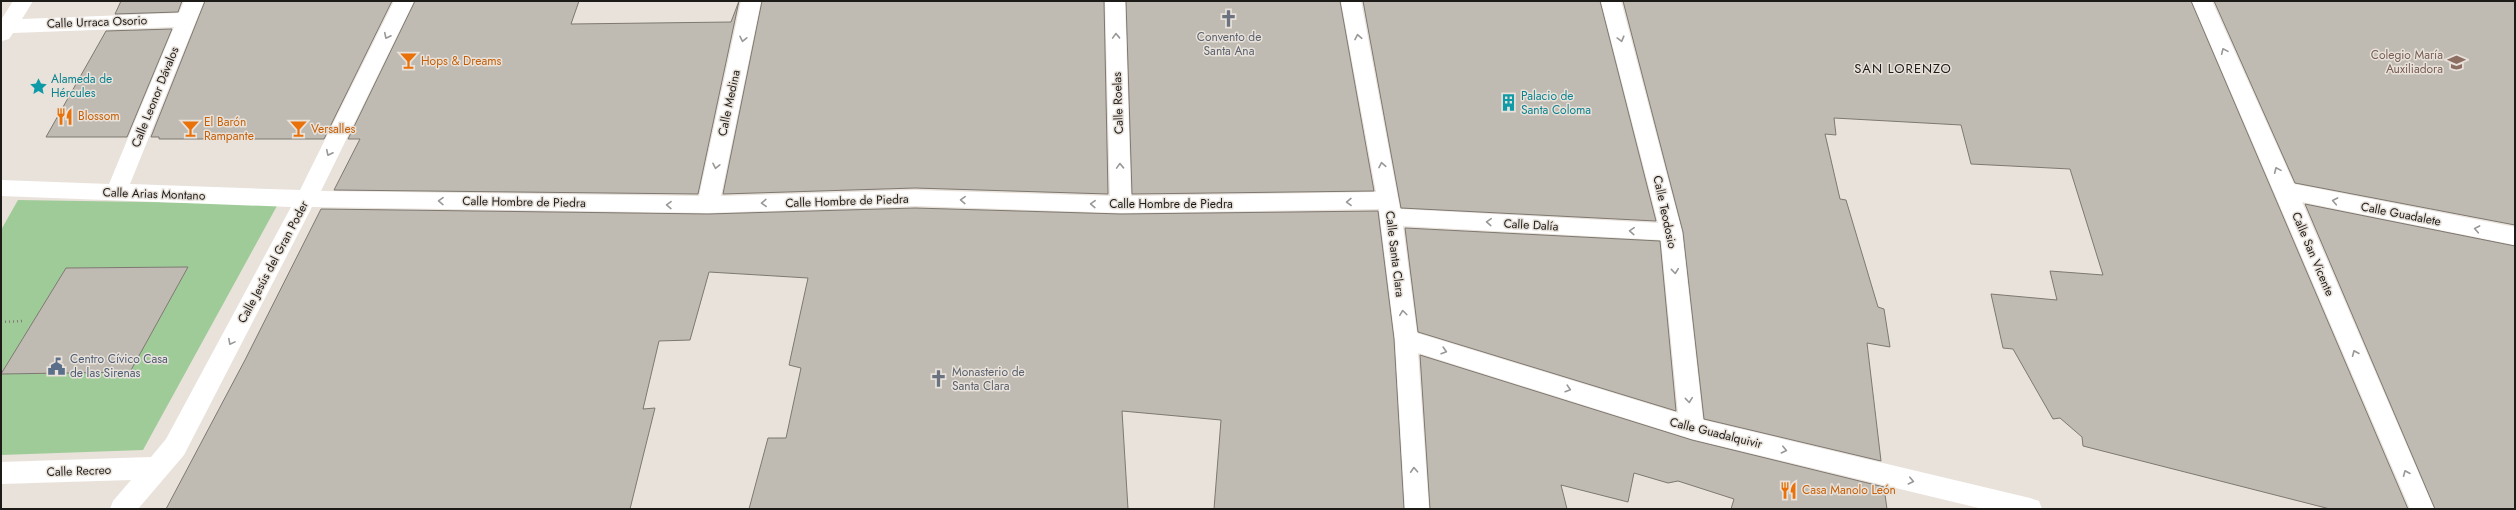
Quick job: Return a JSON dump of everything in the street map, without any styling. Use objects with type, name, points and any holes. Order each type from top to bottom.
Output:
[{"type":"street","points":[[4,31],[23,1]]},
{"type":"street","name":"Calle Leonor Dávalos","points":[[116,193],[194,1]]},
{"type":"street","name":"Calle Jesús del Gran Poder","points":[[122,509],[175,447],[306,199],[404,1]]},
{"type":"street","name":"Calle Medina","points":[[708,205],[751,1]]},
{"type":"street","name":"Calle Roelas","points":[[1114,1],[1121,205]]},
{"type":"street","name":"Calle Santa Clara","points":[[1351,1],[1389,209],[1406,339],[1417,509]]},
{"type":"street","name":"Calle Teodosio","points":[[1612,1],[1671,232],[1692,428]]},
{"type":"street","name":"Calle San Vicente","points":[[2202,1],[2422,509]]},
{"type":"street","name":"Calle Urraca Osorio","points":[[4,31],[187,20]]},
{"type":"street","name":"Calle Arias Montano","points":[[1,188],[306,199]]},
{"type":"street","name":"Calle Guadalete","points":[[2286,192],[2515,236]]},
{"type":"street","name":"Calle Hombre de Piedra","points":[[306,199],[708,205],[915,198],[1121,205],[1389,209]]},
{"type":"street","name":"Calle Dalía","points":[[1389,209],[1671,232]]},
{"type":"street","name":"Calle Guadalquivir","points":[[1406,339],[1692,428],[2030,509]]},
{"type":"street","name":"Calle Recreo","points":[[1,473],[158,468]]},
{"type":"path","points":[[1,322],[23,321]]},
{"type":"green space","points":[[18,200],[278,204],[143,450],[1,455],[1,374],[1,230]],"holes":[[[188,267],[130,372],[1,374],[66,268]]]},
{"type":"building","points":[[121,1],[182,1],[178,12],[115,14]]},
{"type":"building","points":[[205,1],[392,1],[324,139],[159,139],[159,137],[151,137]]},
{"type":"building","points":[[415,1],[579,1],[571,24],[731,22],[739,1],[698,194],[334,190],[360,139],[348,139]]},
{"type":"building","points":[[762,1],[1104,1],[1108,194],[915,188],[723,194]]},
{"type":"building","points":[[1126,1],[1340,1],[1374,191],[1132,194]]},
{"type":"building","name":"Palacio de Santa Coloma","points":[[1363,1],[1600,1],[1656,221],[1401,208]]},
{"type":"building","points":[[1623,1],[2191,1],[2408,509],[2330,509],[2083,446],[2082,437],[2060,418],[2053,419],[2013,349],[2003,348],[1991,294],[2057,300],[2050,271],[2103,275],[2070,169],[1971,164],[1961,125],[1834,118],[1836,135],[1825,134],[1840,199],[1846,200],[1878,307],[1884,309],[1890,347],[1867,343],[1881,461],[1704,419],[1683,232]]},
{"type":"building","points":[[2214,1],[2515,1],[2515,225],[2295,183]]},
{"type":"building","points":[[172,29],[127,137],[46,137],[106,31]]},
{"type":"building","points":[[2305,204],[2515,246],[2515,509],[2435,509]]},
{"type":"building","points":[[915,208],[1121,214],[1378,211],[1394,339],[1404,509],[1214,509],[1221,420],[1122,411],[1128,509],[749,509],[768,438],[786,438],[801,368],[789,365],[808,278],[709,272],[690,340],[659,341],[643,409],[655,408],[630,509],[166,509],[245,360],[321,209],[708,214]]},
{"type":"building","points":[[1405,228],[1660,241],[1676,411],[1418,332]]},
{"type":"building","points":[[188,267],[130,372],[1,374],[66,268]]},
{"type":"building","points":[[1420,355],[1692,440],[1884,487],[1887,509],[1731,509],[1734,499],[1678,481],[1668,483],[1634,473],[1628,502],[1561,485],[1567,509],[1430,509]]},
{"type":"place","name":"Convento de Santa Ana","points":[[1229,18]]},
{"type":"place","name":"Hops & Dreams","points":[[408,61]]},
{"type":"place","name":"Colegio María Auxiliadora","points":[[2456,62]]},
{"type":"place","name":"Alameda de Hércules","points":[[38,86]]},
{"type":"place","name":"Palacio de Santa Coloma","points":[[1508,103]]},
{"type":"place","name":"Blossom","points":[[65,116]]},
{"type":"place","name":"El Barón Rampante","points":[[191,129]]},
{"type":"place","name":"Versalles","points":[[298,129]]},
{"type":"place","name":"Centro Cívico Casa de las Sirenas","points":[[57,366]]},
{"type":"place","name":"Monasterio de Santa Clara","points":[[939,379]]},
{"type":"place","name":"Casa Manolo León","points":[[1789,490]]},
{"type":"district","name":"SAN LORENZO","points":[[1903,68]]}]
